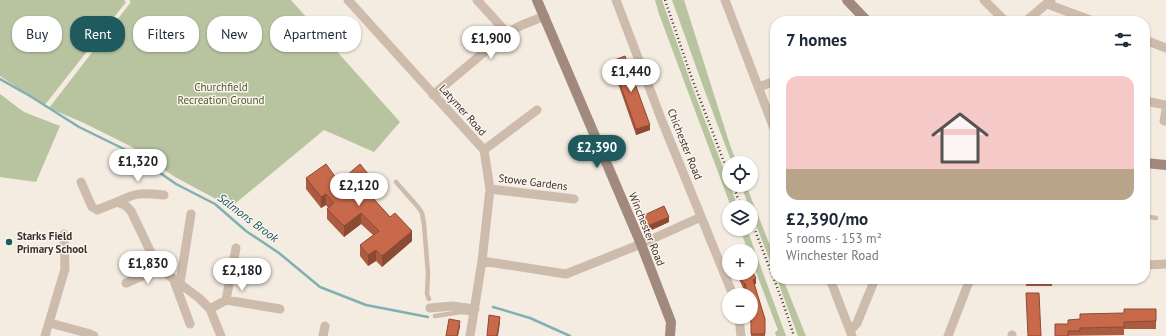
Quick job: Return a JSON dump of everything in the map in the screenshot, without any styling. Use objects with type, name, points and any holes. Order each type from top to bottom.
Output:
[{"type":"street","name":"Latymer Road","points":[[348,0],[484,150],[490,189],[482,261],[470,336]]},
{"type":"street","points":[[477,0],[507,33]]},
{"type":"street","name":"Winchester Road","points":[[537,0],[641,244],[671,322],[670,336]]},
{"type":"street","name":"Chichester Road","points":[[616,0],[662,121],[730,288]]},
{"type":"street","points":[[725,0],[770,117]]},
{"type":"street","points":[[847,0],[862,16]]},
{"type":"street","points":[[984,0],[1001,16]]},
{"type":"street","points":[[1032,16],[1049,2],[1081,16]]},
{"type":"street","points":[[433,95],[507,33],[522,24],[545,16]]},
{"type":"street","points":[[1150,42],[1166,48]]},
{"type":"street","points":[[759,87],[770,83]]},
{"type":"street","points":[[1150,102],[1166,105]]},
{"type":"street","points":[[484,150],[537,110]]},
{"type":"street","points":[[1164,120],[1166,110]]},
{"type":"street","points":[[1150,163],[1166,165]]},
{"type":"street","points":[[81,182],[92,207],[97,210],[137,194],[144,193],[164,195]]},
{"type":"street","name":"Stowe Gardens","points":[[490,189],[574,199]]},
{"type":"street","points":[[117,202],[125,205],[132,211],[154,259],[164,272],[199,298],[210,309],[221,336]]},
{"type":"street","points":[[190,324],[177,281],[191,214]]},
{"type":"street","points":[[482,261],[566,274],[641,244],[701,217]]},
{"type":"street","points":[[46,336],[65,269],[64,234]]},
{"type":"street","points":[[226,300],[236,248]]},
{"type":"street","points":[[1150,264],[1166,264]]},
{"type":"street","points":[[126,283],[161,268]]},
{"type":"street","points":[[832,284],[851,333]]},
{"type":"street","points":[[851,333],[858,324],[873,284]]},
{"type":"street","points":[[948,336],[968,284]]},
{"type":"street","points":[[210,309],[226,300],[280,309]]},
{"type":"street","points":[[432,308],[452,306],[475,311]]},
{"type":"street","points":[[50,322],[94,336]]},
{"type":"street","points":[[740,324],[741,336]]},
{"type":"street","points":[[323,336],[325,326]]},
{"type":"lane","points":[[396,182],[422,213],[428,273],[427,294],[432,308]]},
{"type":"lane","points":[[1150,217],[1156,218]]},
{"type":"green space","points":[[0,0],[124,0],[126,2],[115,16],[70,16],[70,52],[87,52],[44,106],[0,76]]},
{"type":"green space","name":"Churchfield Recreation Ground","points":[[129,0],[291,0],[305,16],[270,16],[270,52],[337,52],[400,122],[374,152],[324,130],[231,207],[175,177],[132,147],[84,123],[49,108],[92,52],[125,52],[125,16],[120,16],[131,2]]},
{"type":"green space","points":[[655,0],[662,0],[694,92],[722,165],[722,183]]},
{"type":"green space","points":[[672,0],[684,0],[734,156],[729,156]]},
{"type":"green space","points":[[0,94],[24,112],[60,126],[36,182],[0,177]]},
{"type":"green space","points":[[725,192],[733,192],[735,200],[728,200]]},
{"type":"green space","points":[[744,192],[749,192],[752,200],[746,200]]},
{"type":"green space","points":[[758,215],[770,245],[770,261],[758,230]]},
{"type":"green space","points":[[743,236],[750,236],[752,244],[745,244]]},
{"type":"green space","points":[[758,259],[786,336],[776,336],[775,332],[778,330],[758,277]]},
{"type":"green space","points":[[779,284],[785,284],[806,336],[798,336]]},
{"type":"building","points":[[625,56],[650,125],[636,129],[612,61]]},
{"type":"building","points":[[326,164],[339,182],[360,164],[369,175],[360,184],[390,217],[395,213],[412,231],[382,256],[376,250],[368,255],[360,245],[379,231],[361,213],[344,226],[327,209],[334,203],[326,194],[321,197],[306,178]]},
{"type":"building","points":[[664,206],[669,217],[645,227],[640,217]]},
{"type":"building","points":[[742,280],[753,280],[755,288],[746,288],[745,283],[744,284]]},
{"type":"building","points":[[1026,293],[1039,293],[1041,336],[1028,336]]},
{"type":"building","points":[[758,296],[765,319],[765,334],[751,334],[751,324],[758,324]]},
{"type":"building","points":[[1124,309],[1156,309],[1156,321],[1124,322],[1124,327],[1080,328],[1080,331],[1068,331],[1068,336],[1055,336],[1055,324],[1068,324],[1068,320],[1080,319],[1080,314],[1124,313]]},
{"type":"building","points":[[489,315],[500,317],[497,336],[487,336]]},
{"type":"building","points":[[449,319],[460,321],[457,336],[446,336]]},
{"type":"waterway","name":"Salmons Brook","points":[[0,79],[79,127],[130,152],[176,184],[215,204],[246,231],[279,253],[320,287],[366,305],[428,317]]},
{"type":"waterway","name":"Salmons Brook","points":[[493,307],[530,318],[570,336]]},
{"type":"railway","points":[[665,0],[690,73],[722,157]]},
{"type":"railway","points":[[736,192],[738,200]]},
{"type":"railway","points":[[757,236],[770,269]]},
{"type":"railway","points":[[776,284],[794,336]]},
{"type":"place","name":"Starks Field Primary School","points":[[9,242]]}]
